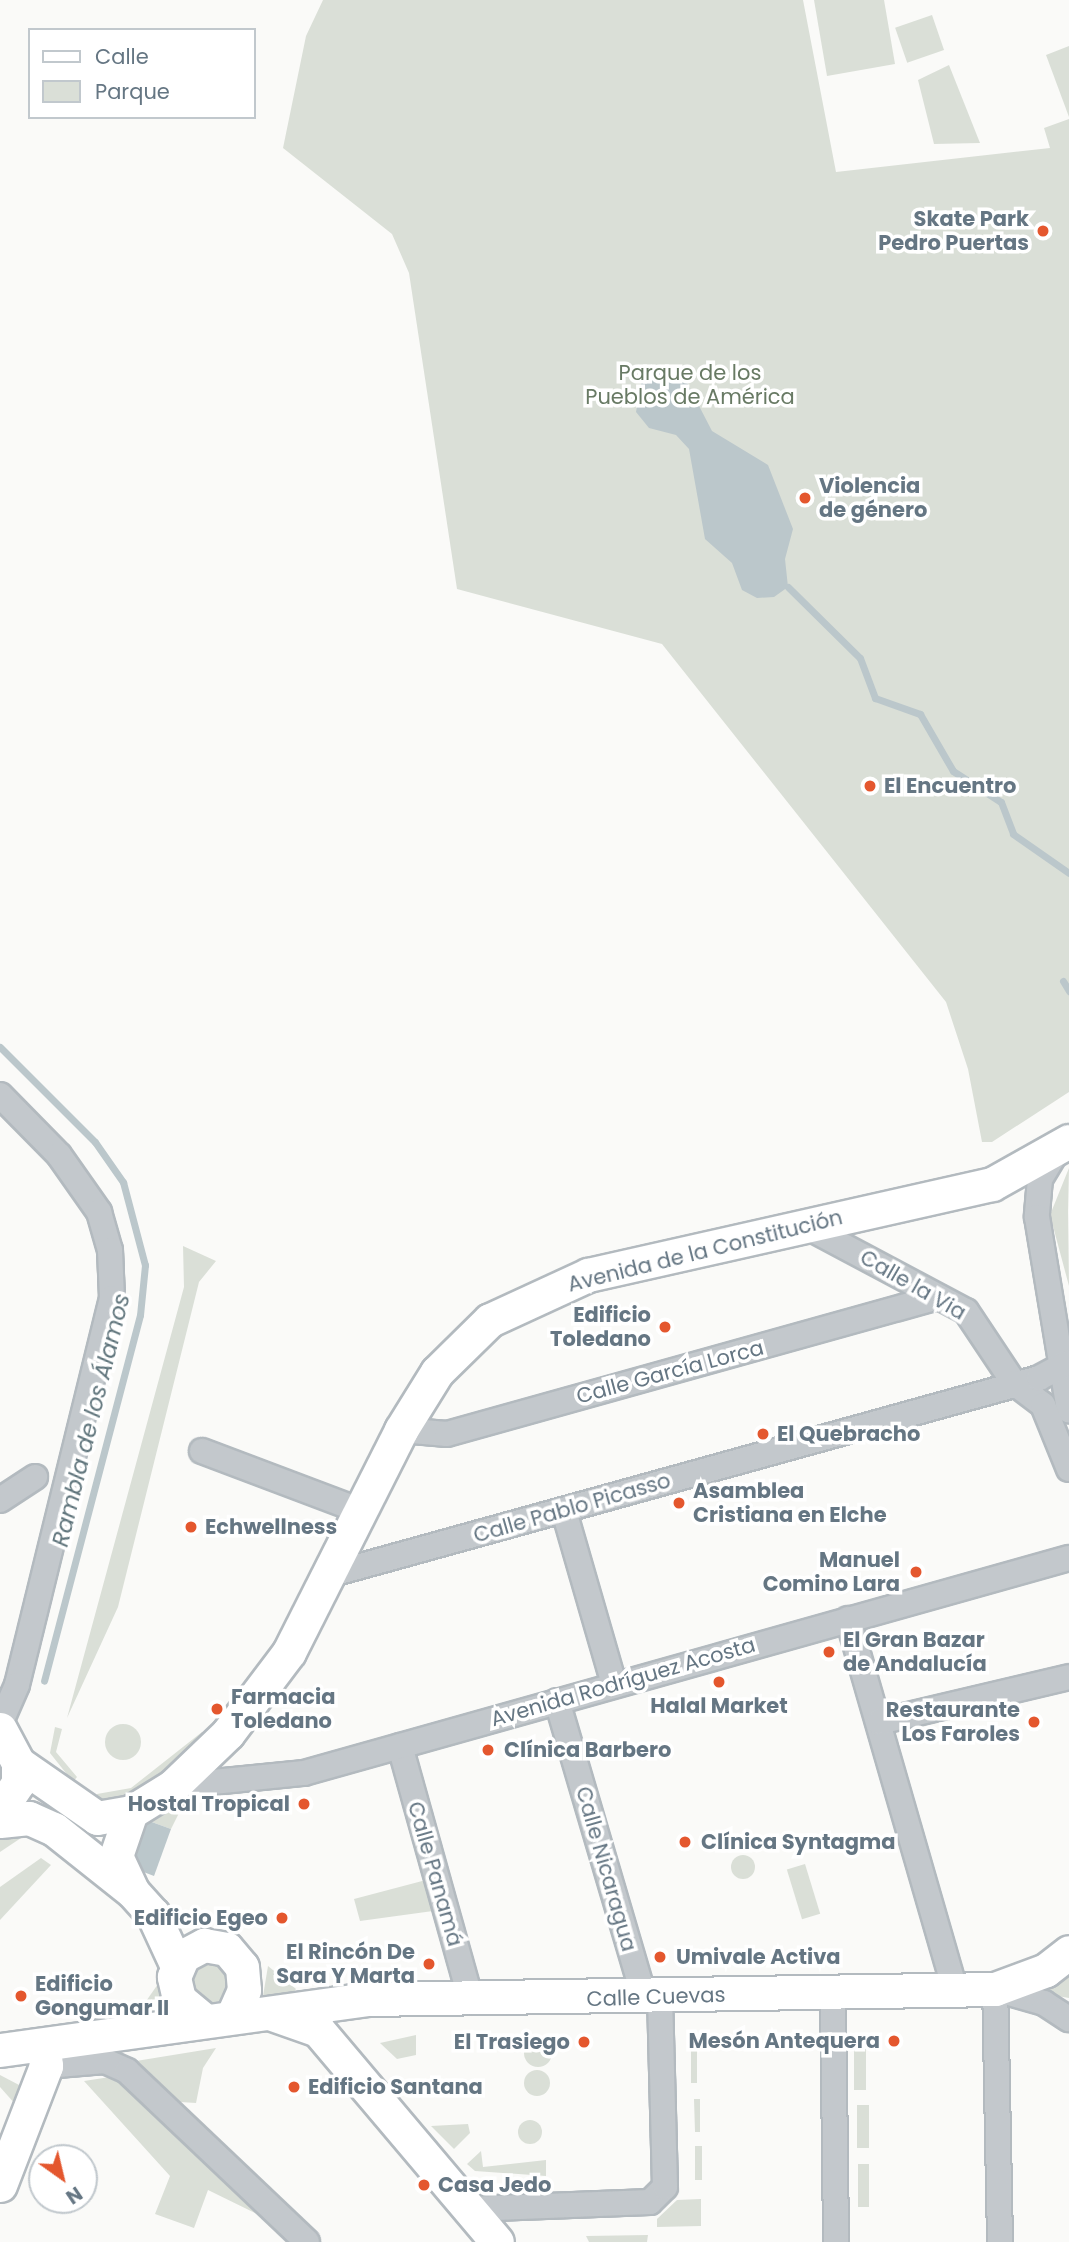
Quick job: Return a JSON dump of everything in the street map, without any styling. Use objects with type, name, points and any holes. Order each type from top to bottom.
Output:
[{"type":"main road","name":"Avenida de la Constitución","points":[[18,1763],[97,1818],[131,1811],[173,1786],[228,1733],[289,1653],[332,1574],[401,1430],[437,1372],[490,1320],[532,1296],[588,1275],[992,1184],[1063,1145]]},
{"type":"main road","points":[[0,1726],[18,1763],[18,1783],[0,1810]]},
{"type":"main road","points":[[131,1811],[116,1856],[132,1891]]},
{"type":"main road","points":[[0,1821],[29,1818],[54,1829],[132,1891],[153,1914],[177,1966],[179,1999],[232,2015],[304,2021],[353,2072],[497,2242]]},
{"type":"main road","points":[[177,1966],[204,1945],[236,1956],[245,1978],[232,2015]]},
{"type":"main road","name":"Calle Cuevas","points":[[0,2050],[45,2057],[232,2015],[369,1999],[471,2001],[995,1989],[1046,1970],[1069,1952]]},
{"type":"main road","points":[[353,2072],[346,2038],[354,2015],[369,1999]]},
{"type":"main road","points":[[0,2185],[45,2057]]},
{"type":"street","points":[[0,1095],[85,1186],[110,1251],[112,1298],[17,1685],[0,1726]]},
{"type":"street","points":[[1063,1145],[1040,1179],[1037,1217],[1066,1362],[1069,1410]]},
{"type":"street","name":"Calle la Via","points":[[804,1225],[966,1311],[1014,1382],[1043,1405],[1069,1469]]},
{"type":"street","name":"Calle García Lorca","points":[[401,1430],[447,1434],[938,1297]]},
{"type":"street","name":"Calle Pablo Picasso","points":[[332,1574],[564,1511],[1014,1382],[1039,1378],[1066,1362]]},
{"type":"street","points":[[202,1451],[361,1511]]},
{"type":"street","points":[[0,1500],[35,1477]]},
{"type":"street","points":[[564,1511],[614,1684]]},
{"type":"street","name":"Avenida Rodríguez Acosta","points":[[173,1786],[266,1781],[400,1746],[1069,1558]]},
{"type":"street","points":[[848,1619],[955,1990]]},
{"type":"street","points":[[879,1722],[1069,1677]]},
{"type":"street","name":"Calle Nicaragua","points":[[469,2209],[650,2202],[665,2187],[652,1997],[557,1701]]},
{"type":"street","name":"Calle Panamá","points":[[400,1746],[471,2001]]},
{"type":"street","points":[[1000,2242],[995,1989],[1044,2003],[1069,2018]]},
{"type":"street","points":[[833,1993],[836,2242]]},
{"type":"street","points":[[45,2057],[105,2061],[127,2071],[307,2242]]},
{"type":"green space","name":"Parque de los Pueblos de América","points":[[323,0],[803,0],[836,172],[1050,148],[1044,128],[1069,119],[1069,1092],[992,1142],[982,1142],[968,1069],[946,1002],[662,644],[457,589],[409,273],[392,234],[283,148],[306,36]]},
{"type":"green space","points":[[814,0],[884,0],[895,64],[827,76]]},
{"type":"green space","points":[[932,15],[944,50],[907,63],[895,28]]},
{"type":"green space","points":[[1069,46],[1069,117],[1046,55]]},
{"type":"green space","points":[[949,65],[980,143],[934,144],[918,80]]},
{"type":"green space","points":[[1069,1168],[1068,1211],[1069,1286],[1050,1215]]},
{"type":"green space","points":[[183,1246],[216,1261],[199,1282],[118,1607],[67,1718],[184,1287]]},
{"type":"green space","points":[[123,1724],[136,1729],[141,1742],[136,1755],[123,1760],[110,1755],[105,1742],[110,1729]]},
{"type":"green space","points":[[55,1727],[62,1729],[56,1752],[77,1777],[73,1782],[50,1753]]},
{"type":"green space","points":[[202,1732],[206,1737],[184,1759],[133,1794],[97,1800],[97,1794],[131,1788]]},
{"type":"green space","points":[[205,1792],[179,1813],[171,1829],[149,1821],[176,1801]]},
{"type":"green space","points":[[23,1824],[33,1830],[0,1852],[0,1838]]},
{"type":"green space","points":[[743,1855],[751,1859],[755,1867],[751,1875],[743,1879],[735,1875],[731,1867],[735,1859]]},
{"type":"green space","points":[[41,1858],[51,1865],[0,1920],[0,1887]]},
{"type":"green space","points":[[805,1864],[820,1914],[802,1919],[787,1870]]},
{"type":"green space","points":[[426,1880],[433,1911],[360,1921],[354,1899]]},
{"type":"green space","points":[[210,1961],[225,1967],[231,1982],[225,1997],[210,2003],[195,1997],[189,1982],[195,1967]]},
{"type":"green space","points":[[268,1966],[296,1989],[293,1993],[263,1996]]},
{"type":"green space","points":[[1069,1974],[1069,1998],[1034,1992]]},
{"type":"green space","points":[[158,1984],[165,2012],[135,2017]]},
{"type":"green space","points":[[143,2012],[211,2034],[209,2040],[141,2017]]},
{"type":"green space","points":[[416,2035],[416,2055],[397,2059],[380,2043]]},
{"type":"green space","points":[[538,2039],[548,2043],[552,2053],[548,2063],[538,2067],[528,2063],[524,2053],[528,2043]]},
{"type":"green space","points":[[854,2047],[866,2047],[866,2090],[854,2090]]},
{"type":"green space","points":[[216,2048],[203,2068],[196,2103],[180,2102],[136,2061]]},
{"type":"green space","points":[[691,2050],[697,2050],[697,2083],[691,2083]]},
{"type":"green space","points":[[537,2070],[546,2074],[550,2083],[546,2092],[537,2096],[528,2092],[524,2083],[528,2074]]},
{"type":"green space","points":[[0,2075],[21,2086],[16,2105],[0,2087]]},
{"type":"green space","points":[[110,2077],[131,2085],[267,2219],[208,2190],[194,2228],[155,2214],[170,2176],[84,2081]]},
{"type":"green space","points":[[694,2099],[700,2099],[700,2132],[695,2132]]},
{"type":"green space","points":[[857,2105],[869,2105],[869,2148],[857,2148]]},
{"type":"green space","points":[[530,2120],[539,2123],[542,2132],[539,2141],[530,2144],[521,2141],[518,2132],[521,2123]]},
{"type":"green space","points":[[468,2124],[470,2133],[454,2149],[431,2126]]},
{"type":"green space","points":[[695,2146],[702,2146],[702,2180],[695,2180]]},
{"type":"green space","points":[[481,2151],[483,2167],[546,2160],[546,2176],[475,2171],[467,2164]]},
{"type":"green space","points":[[858,2164],[869,2164],[869,2207],[858,2207]]},
{"type":"green space","points":[[701,2199],[701,2226],[657,2227],[657,2219],[677,2200]]},
{"type":"green space","points":[[648,2235],[647,2242],[589,2242],[586,2236]]},
{"type":"shaded area","points":[[656,373],[682,373],[712,431],[768,465],[793,529],[785,559],[788,587],[774,597],[757,598],[742,590],[732,563],[705,539],[689,449],[676,435],[649,428],[636,412],[642,379]]},
{"type":"shaded area","points":[[149,1821],[171,1829],[154,1876],[128,1866],[132,1837]]},
{"type":"waterway","points":[[788,587],[860,658],[875,698],[920,714],[953,771],[1001,802],[1013,834],[1069,873]]},
{"type":"waterway","points":[[1063,981],[1069,991]]},
{"type":"waterway","name":"Rambla de los Álamos","points":[[0,1047],[95,1142],[123,1182],[145,1265],[140,1315],[44,1681]]},
{"type":"place","name":"Skate Park Pedro Puertas","points":[[1043,231]]},
{"type":"place","name":"Violencia de género","points":[[805,498]]},
{"type":"place","name":"El Encuentro","points":[[870,786]]},
{"type":"place","name":"Edificio Toledano","points":[[665,1327]]},
{"type":"place","name":"El Quebracho","points":[[763,1434]]},
{"type":"place","name":"Asamblea Cristiana en Elche","points":[[679,1503]]},
{"type":"place","name":"Echwellness","points":[[191,1527]]},
{"type":"place","name":"Manuel Comino Lara","points":[[916,1572]]},
{"type":"place","name":"El Gran Bazar de Andalucía","points":[[829,1652]]},
{"type":"place","name":"Halal Market","points":[[719,1682]]},
{"type":"place","name":"Farmacia Toledano","points":[[217,1709]]},
{"type":"place","name":"Restaurante Los Faroles","points":[[1034,1722]]},
{"type":"place","name":"Clínica Barbero","points":[[488,1750]]},
{"type":"place","name":"Hostal Tropical","points":[[304,1804]]},
{"type":"place","name":"Clínica Syntagma","points":[[685,1842]]},
{"type":"place","name":"Edificio Egeo","points":[[282,1918]]},
{"type":"place","name":"Umivale Activa","points":[[660,1957]]},
{"type":"place","name":"El Rincón De Sara Y Marta","points":[[429,1964]]},
{"type":"place","name":"Edificio Gongumar II","points":[[21,1996]]},
{"type":"place","name":"Mesón Antequera","points":[[894,2041]]},
{"type":"place","name":"El Trasiego","points":[[584,2042]]},
{"type":"place","name":"Edificio Santana","points":[[294,2087]]},
{"type":"place","name":"Casa Jedo","points":[[424,2185]]}]
